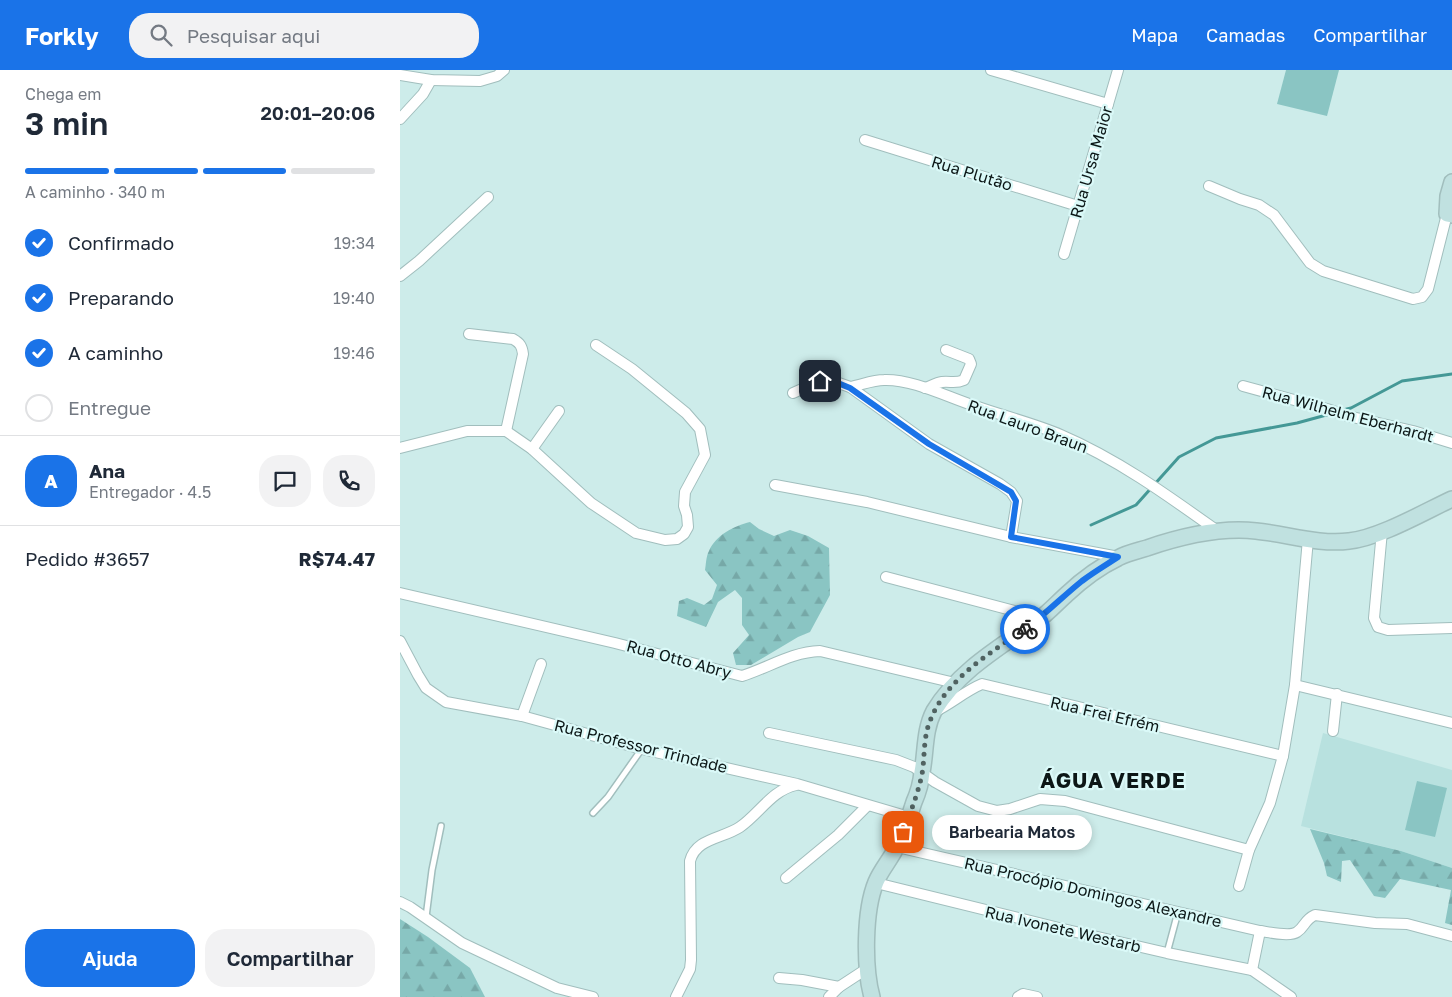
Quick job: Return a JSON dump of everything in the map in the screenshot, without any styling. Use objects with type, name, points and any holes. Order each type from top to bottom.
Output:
[{"type":"main road","points":[[1450,215],[1448,196],[1452,182]]},
{"type":"main road","points":[[872,997],[868,968],[867,930],[870,902],[876,883],[884,865],[897,847],[918,793],[929,723],[934,712],[955,683],[983,658],[1041,618],[1096,570],[1118,557],[1172,539],[1216,530],[1235,529],[1308,539],[1341,542],[1353,541],[1382,532],[1452,499]]},
{"type":"street","points":[[400,75],[431,80],[480,81],[497,76],[504,70]]},
{"type":"street","points":[[991,70],[1108,104]]},
{"type":"street","name":"Rua Ursa Maior","points":[[1064,254],[1118,70]]},
{"type":"street","points":[[400,119],[423,94],[431,80]]},
{"type":"street","name":"Rua Plutão","points":[[865,140],[1078,206]]},
{"type":"street","points":[[1209,186],[1259,206],[1274,215],[1310,263],[1323,271],[1413,299],[1422,297],[1428,290],[1450,215]]},
{"type":"street","points":[[400,276],[488,197]]},
{"type":"street","points":[[469,334],[513,339],[522,346],[523,354],[506,431]]},
{"type":"street","points":[[400,448],[467,431],[506,431],[532,449],[591,503],[636,533],[665,540],[677,539],[684,534],[688,527],[684,506],[685,492],[705,455],[700,429],[686,413],[632,369],[596,345]]},
{"type":"street","points":[[926,388],[939,383],[957,384],[964,380],[971,364],[969,359],[946,350]]},
{"type":"street","name":"Rua Lauro Braun","points":[[850,388],[882,380],[900,381],[926,388],[1060,434],[1096,451],[1132,473],[1166,494],[1216,530]]},
{"type":"street","points":[[793,393],[820,381],[833,381],[850,388],[929,444],[1011,492],[1016,501],[1011,537]]},
{"type":"street","name":"Rua Wilhelm Eberhardt","points":[[1243,386],[1452,443]]},
{"type":"street","points":[[532,449],[559,411]]},
{"type":"street","points":[[776,484],[867,502],[1011,537],[1118,557]]},
{"type":"street","points":[[1382,532],[1374,618],[1378,626],[1388,630],[1452,628]]},
{"type":"street","points":[[1239,886],[1249,850],[1270,803],[1283,756],[1296,685],[1308,539]]},
{"type":"street","points":[[886,577],[1041,618]]},
{"type":"street","name":"Rua Otto Abry","points":[[400,593],[615,643],[742,676],[756,672],[793,655],[820,651],[955,683]]},
{"type":"street","name":"Rua Professor Trindade","points":[[400,641],[426,688],[446,702],[522,716],[642,749],[797,784],[909,817]]},
{"type":"street","points":[[522,716],[541,664]]},
{"type":"street","name":"Rua Frei Efrém","points":[[934,712],[982,684],[1283,756]]},
{"type":"street","points":[[1296,685],[1452,723]]},
{"type":"street","points":[[1333,731],[1337,694]]},
{"type":"street","points":[[769,733],[896,760],[914,767],[935,782],[978,806],[996,811],[1010,809],[1040,799],[1065,802],[1249,850]]},
{"type":"street","points":[[676,997],[690,969],[690,861],[692,854],[702,844],[738,828],[762,809],[773,797],[784,789],[797,784]]},
{"type":"street","points":[[786,878],[838,835],[867,806]]},
{"type":"street","name":"Rua Procópio Domingos Alexandre","points":[[897,847],[1260,931],[1291,934],[1297,932],[1308,918],[1315,915],[1375,923],[1407,924],[1452,936]]},
{"type":"street","name":"Rua Ivonete Westarb","points":[[876,883],[1054,927],[1252,970]]},
{"type":"street","points":[[400,902],[462,943],[531,977],[557,988],[593,997]]},
{"type":"street","points":[[1260,931],[1252,970],[1291,997]]},
{"type":"street","points":[[829,997],[868,968]]},
{"type":"street","points":[[779,978],[802,980],[839,988]]},
{"type":"street","points":[[1018,997],[1023,994],[1037,997]]},
{"type":"lane","points":[[593,813],[608,797],[642,749]]},
{"type":"lane","points":[[426,918],[432,870],[441,826]]},
{"type":"lane","points":[[1167,953],[1178,912]]},
{"type":"shaded area","points":[[1323,733],[1452,770],[1452,868],[1401,851],[1301,826]]},
{"type":"green space","points":[[1286,70],[1339,70],[1327,116],[1277,104]]},
{"type":"green space","points":[[750,522],[759,529],[774,536],[790,530],[808,536],[829,548],[830,595],[810,632],[751,665],[736,665],[733,653],[749,635],[742,625],[742,598],[735,590],[718,602],[706,627],[677,616],[679,601],[687,598],[704,605],[712,599],[717,585],[705,570],[709,551],[716,540],[726,532]]},
{"type":"green space","points":[[1417,781],[1447,788],[1435,837],[1405,830]]},
{"type":"green space","points":[[1310,829],[1401,851],[1452,868],[1452,925],[1445,923],[1451,890],[1400,879],[1385,898],[1374,896],[1350,860],[1342,861],[1341,882],[1327,876],[1324,863]]},
{"type":"green space","points":[[400,919],[470,968],[485,997],[400,997]]},
{"type":"waterway","points":[[1343,410],[1351,408],[1402,381],[1452,374]]},
{"type":"waterway","points":[[1091,525],[1136,505],[1179,457],[1216,438],[1297,423],[1330,414]]},
{"type":"way so far","points":[[903,832],[918,793],[929,723],[934,712],[955,683],[983,658],[1025,629]]},
{"type":"place","name":"Barbearia Matos","points":[[903,832]]},
{"type":"district","name":"ÁGUA VERDE","points":[[1113,780]]},
{"type":"route","points":[[820,381],[833,381],[850,388],[929,444],[1011,492],[1016,501],[1011,537],[1118,557],[1080,582],[1041,618],[1025,629]]}]
